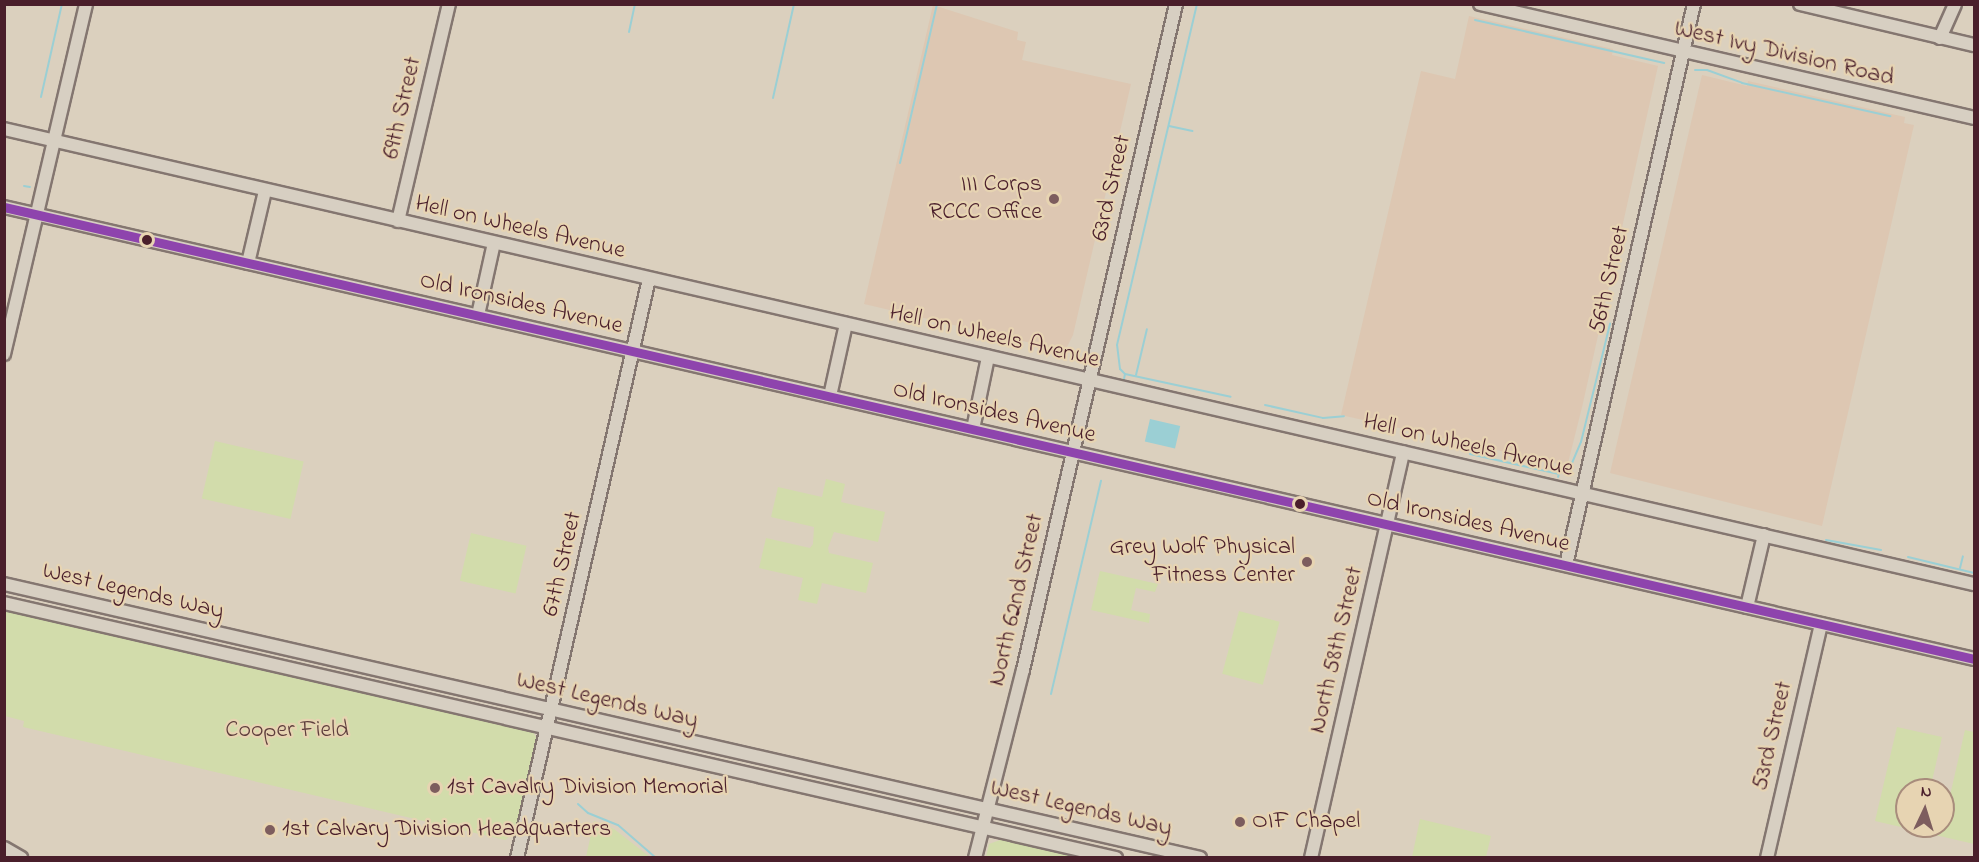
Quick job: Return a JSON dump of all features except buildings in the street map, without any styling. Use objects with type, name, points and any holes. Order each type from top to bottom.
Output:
[{"type":"street","points":[[4,354],[86,4]]},
{"type":"street","name":"69th Street","points":[[398,221],[448,4]]},
{"type":"street","name":"63rd Street","points":[[1088,380],[1176,4]]},
{"type":"street","name":"West Ivy Division Road","points":[[1480,4],[1683,53],[1974,118]]},
{"type":"street","name":"56th Street","points":[[1566,565],[1695,4]]},
{"type":"street","points":[[1800,4],[1974,45]]},
{"type":"street","points":[[1940,38],[1955,4]]},
{"type":"street","name":"Hell on Wheels Avenue","points":[[4,129],[1974,584]]},
{"type":"street","points":[[248,263],[265,191]]},
{"type":"street","name":"Old Ironsides Avenue","points":[[4,207],[1974,658]]},
{"type":"street","points":[[478,315],[494,243]]},
{"type":"street","name":"67th Street","points":[[517,858],[649,279]]},
{"type":"street","points":[[830,396],[846,324]]},
{"type":"street","points":[[973,429],[988,357]]},
{"type":"street","name":"North 62nd Street","points":[[975,858],[1023,670],[1088,380]]},
{"type":"street","name":"North 58th Street","points":[[1311,858],[1403,452]]},
{"type":"street","points":[[1747,607],[1764,535]]},
{"type":"street","name":"West Legends Way","points":[[4,584],[1200,858]]},
{"type":"street","name":"West Legends Way","points":[[4,603],[1116,858]]},
{"type":"street","name":"53rd Street","points":[[1767,858],[1821,624]]},
{"type":"street","points":[[4,848],[21,858]]},
{"type":"shaded area","points":[[933,5],[1018,32],[1017,40],[1026,42],[1022,60],[1131,84],[1073,335],[1065,351],[864,304]]},
{"type":"shaded area","points":[[1469,16],[1613,49],[1612,55],[1658,66],[1583,403],[1568,463],[1563,465],[1341,415],[1421,71],[1455,79]]},
{"type":"shaded area","points":[[1702,75],[1747,86],[1748,81],[1905,117],[1904,123],[1914,125],[1822,526],[1610,473]]},
{"type":"green space","points":[[215,441],[304,461],[290,519],[202,498]]},
{"type":"green space","points":[[826,479],[845,484],[841,502],[885,512],[878,542],[834,532],[828,548],[829,553],[873,563],[866,593],[822,583],[817,604],[798,600],[803,578],[759,568],[766,538],[810,548],[813,544],[814,527],[771,517],[778,487],[822,497]]},
{"type":"green space","points":[[471,533],[527,546],[516,594],[460,581]]},
{"type":"green space","points":[[1100,571],[1158,584],[1155,592],[1136,588],[1131,610],[1150,614],[1149,623],[1091,610]]},
{"type":"green space","name":"Cooper Field","points":[[5,608],[532,730],[538,741],[518,830],[505,840],[23,727],[24,721],[5,716]]},
{"type":"green space","points":[[1239,611],[1280,622],[1263,685],[1222,674]]},
{"type":"green space","points":[[1897,727],[1942,737],[1933,778],[1895,778],[1895,826],[1875,821]]},
{"type":"green space","points":[[1965,730],[1974,732],[1974,844],[1948,838],[1955,838],[1954,778]]},
{"type":"green space","points":[[1420,819],[1491,836],[1486,857],[1412,857]]},
{"type":"green space","points":[[594,821],[614,829],[650,857],[586,857]]},
{"type":"green space","points":[[1003,839],[1082,857],[986,857],[989,844]]},
{"type":"water","points":[[1150,419],[1180,426],[1175,448],[1145,441]]},
{"type":"waterway","points":[[41,97],[62,4]]},
{"type":"waterway","points":[[629,32],[635,4]]},
{"type":"waterway","points":[[773,98],[794,4]]},
{"type":"waterway","points":[[900,163],[937,4]]},
{"type":"waterway","points":[[1125,374],[1120,369],[1117,345],[1197,4]]},
{"type":"waterway","points":[[1475,20],[1664,63]]},
{"type":"waterway","points":[[1695,70],[1707,70],[1742,83],[1890,116]]},
{"type":"waterway","points":[[1169,126],[1192,131]]},
{"type":"waterway","points":[[24,186],[30,187]]},
{"type":"waterway","points":[[1559,474],[1572,463],[1581,442],[1610,324]]},
{"type":"waterway","points":[[1136,375],[1147,329]]},
{"type":"waterway","points":[[1124,379],[1125,374],[1231,397]]},
{"type":"waterway","points":[[1265,405],[1323,418],[1344,416]]},
{"type":"waterway","points":[[1470,454],[1559,474],[1558,477]]},
{"type":"waterway","points":[[1051,694],[1101,481]]},
{"type":"waterway","points":[[1826,540],[1881,550]]},
{"type":"waterway","points":[[1960,568],[1963,556]]},
{"type":"waterway","points":[[1908,557],[1974,573]]},
{"type":"waterway","points":[[578,804],[588,813],[618,825],[656,858]]},
{"type":"transit line","points":[[4,207],[1974,659]]},
{"type":"place","name":"III Corps RCCC Office","points":[[1054,199]]},
{"type":"place","name":"Grey Wolf Physical Fitness Center","points":[[1307,562]]},
{"type":"place","name":"1st Cavalry Division Memorial","points":[[435,788]]},
{"type":"place","name":"OIF Chapel","points":[[1240,822]]},
{"type":"place","name":"1st Calvary Division Headquarters","points":[[270,830]]}]
